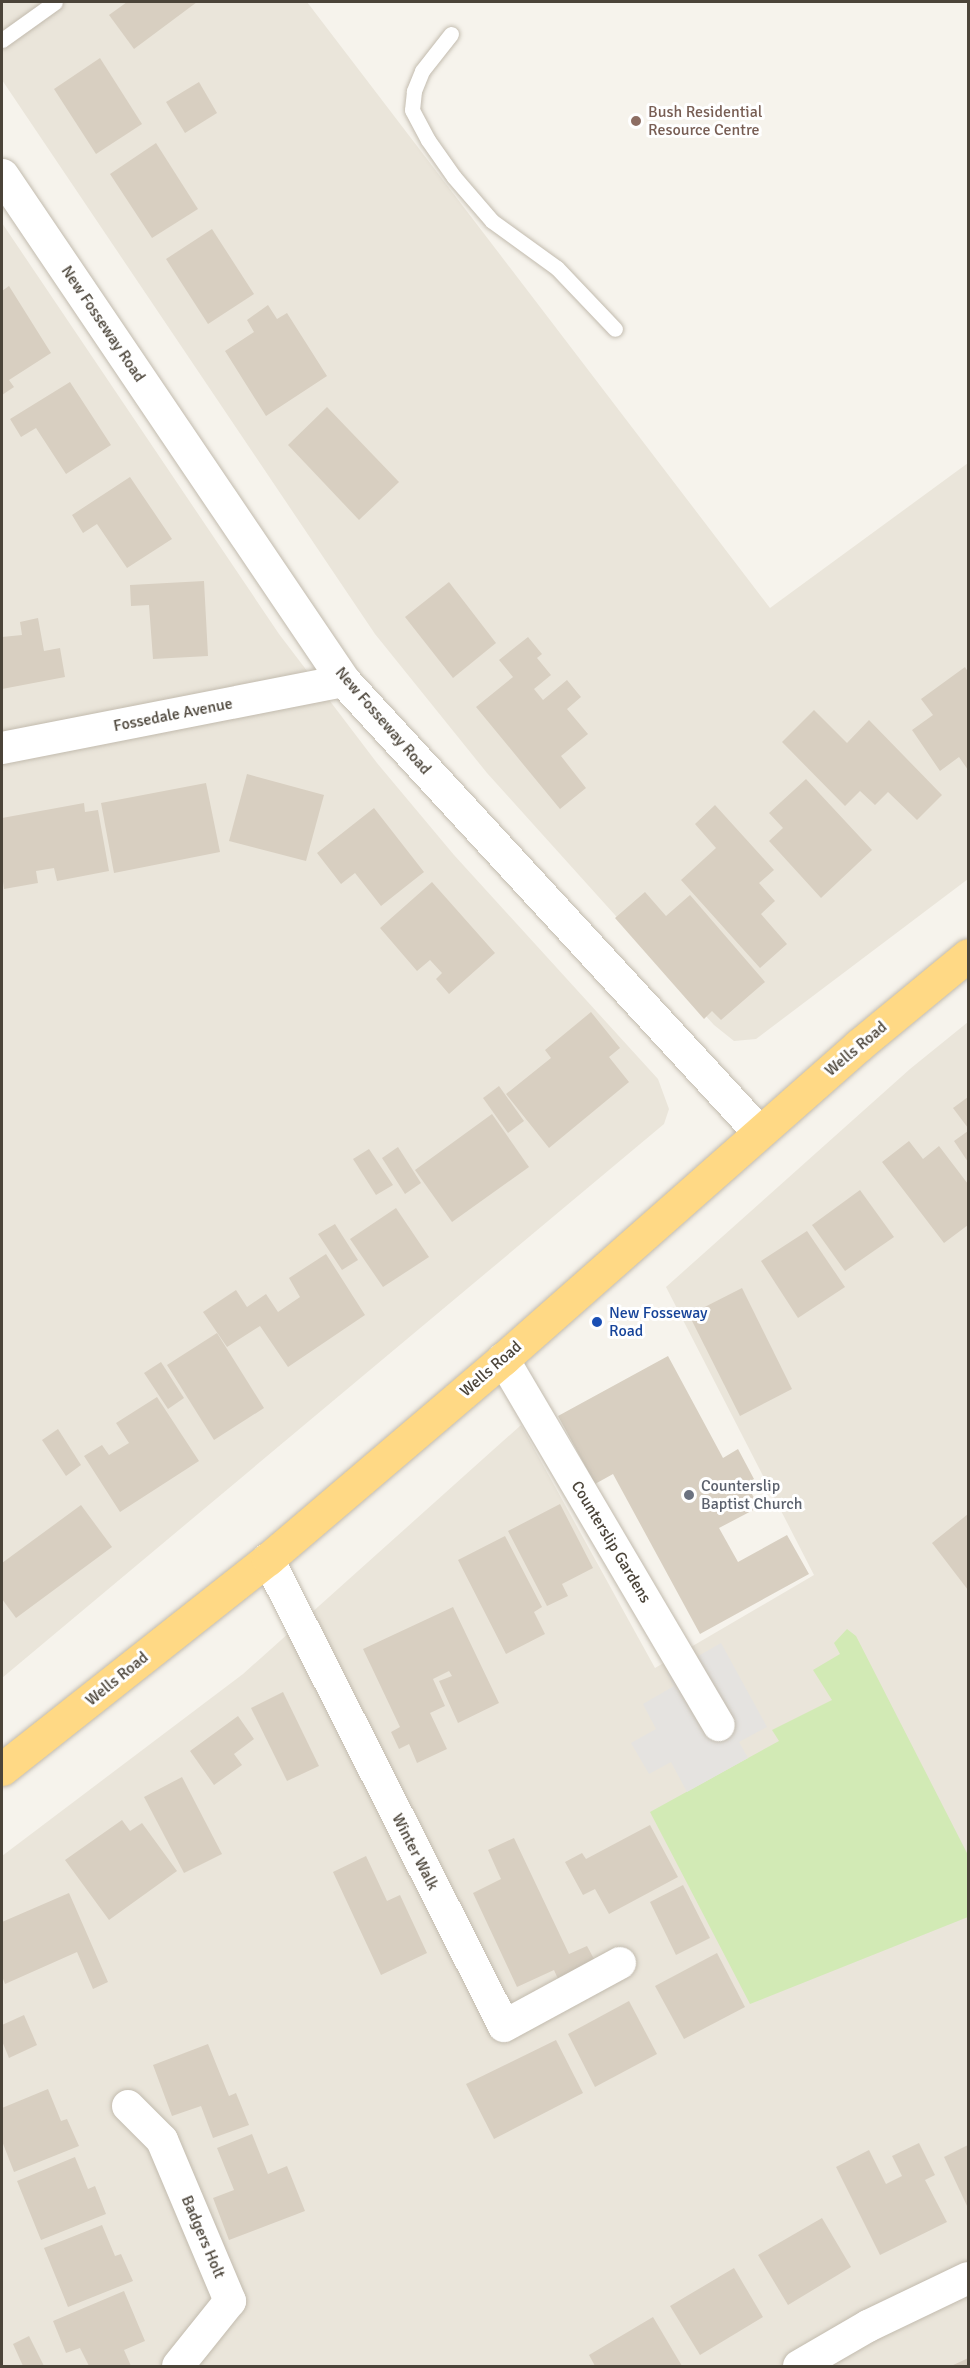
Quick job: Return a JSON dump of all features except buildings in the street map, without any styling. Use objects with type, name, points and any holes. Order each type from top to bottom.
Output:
[{"type":"highway","name":"Wells Road","points":[[2,1769],[268,1559],[503,1359],[859,1045],[969,955]]},
{"type":"street","name":"New Fosseway Road","points":[[2,175],[344,681],[759,1132]]},
{"type":"street","name":"Fossedale Avenue","points":[[2,748],[344,681]]},
{"type":"street","name":"Counterslip Gardens","points":[[503,1359],[719,1725]]},
{"type":"street","name":"Winter Walk","points":[[268,1559],[504,2026],[620,1963]]},
{"type":"street","name":"Badgers Holt","points":[[128,2106],[162,2140],[230,2301],[178,2367]]},
{"type":"street","points":[[799,2367],[868,2326],[969,2278]]},
{"type":"lane","points":[[2,40],[55,2]]},
{"type":"lane","points":[[451,34],[422,71],[414,91],[412,110],[428,140],[454,177],[492,221],[557,268],[615,329]]},
{"type":"shaded area","points":[[2,2],[307,2],[770,608],[968,463],[968,879],[756,1039],[734,1041],[714,1025],[487,773],[375,634],[2,80]]},
{"type":"shaded area","points":[[2,223],[279,634],[377,763],[454,855],[658,1079],[669,1109],[664,1124],[2,1678]]},
{"type":"shaded area","points":[[968,1022],[968,2366],[2,2366],[2,1856],[243,1674],[521,1425],[655,1668],[814,1575],[666,1287],[910,1069]]},
{"type":"shaded area","points":[[721,1643],[767,1727],[739,1742],[748,1758],[687,1792],[671,1762],[649,1774],[631,1743],[656,1729],[643,1704],[674,1686],[667,1674]]},
{"type":"green space","points":[[847,1629],[856,1636],[968,1855],[968,1917],[750,2004],[650,1812],[779,1741],[772,1730],[832,1700],[813,1670],[840,1654],[834,1643]]},
{"type":"place","name":"Bush Residential Resource Centre","points":[[636,121]]},
{"type":"place","name":"New Fosseway Road","points":[[597,1322]]},
{"type":"place","name":"Counterslip Baptist Church","points":[[689,1495]]}]
